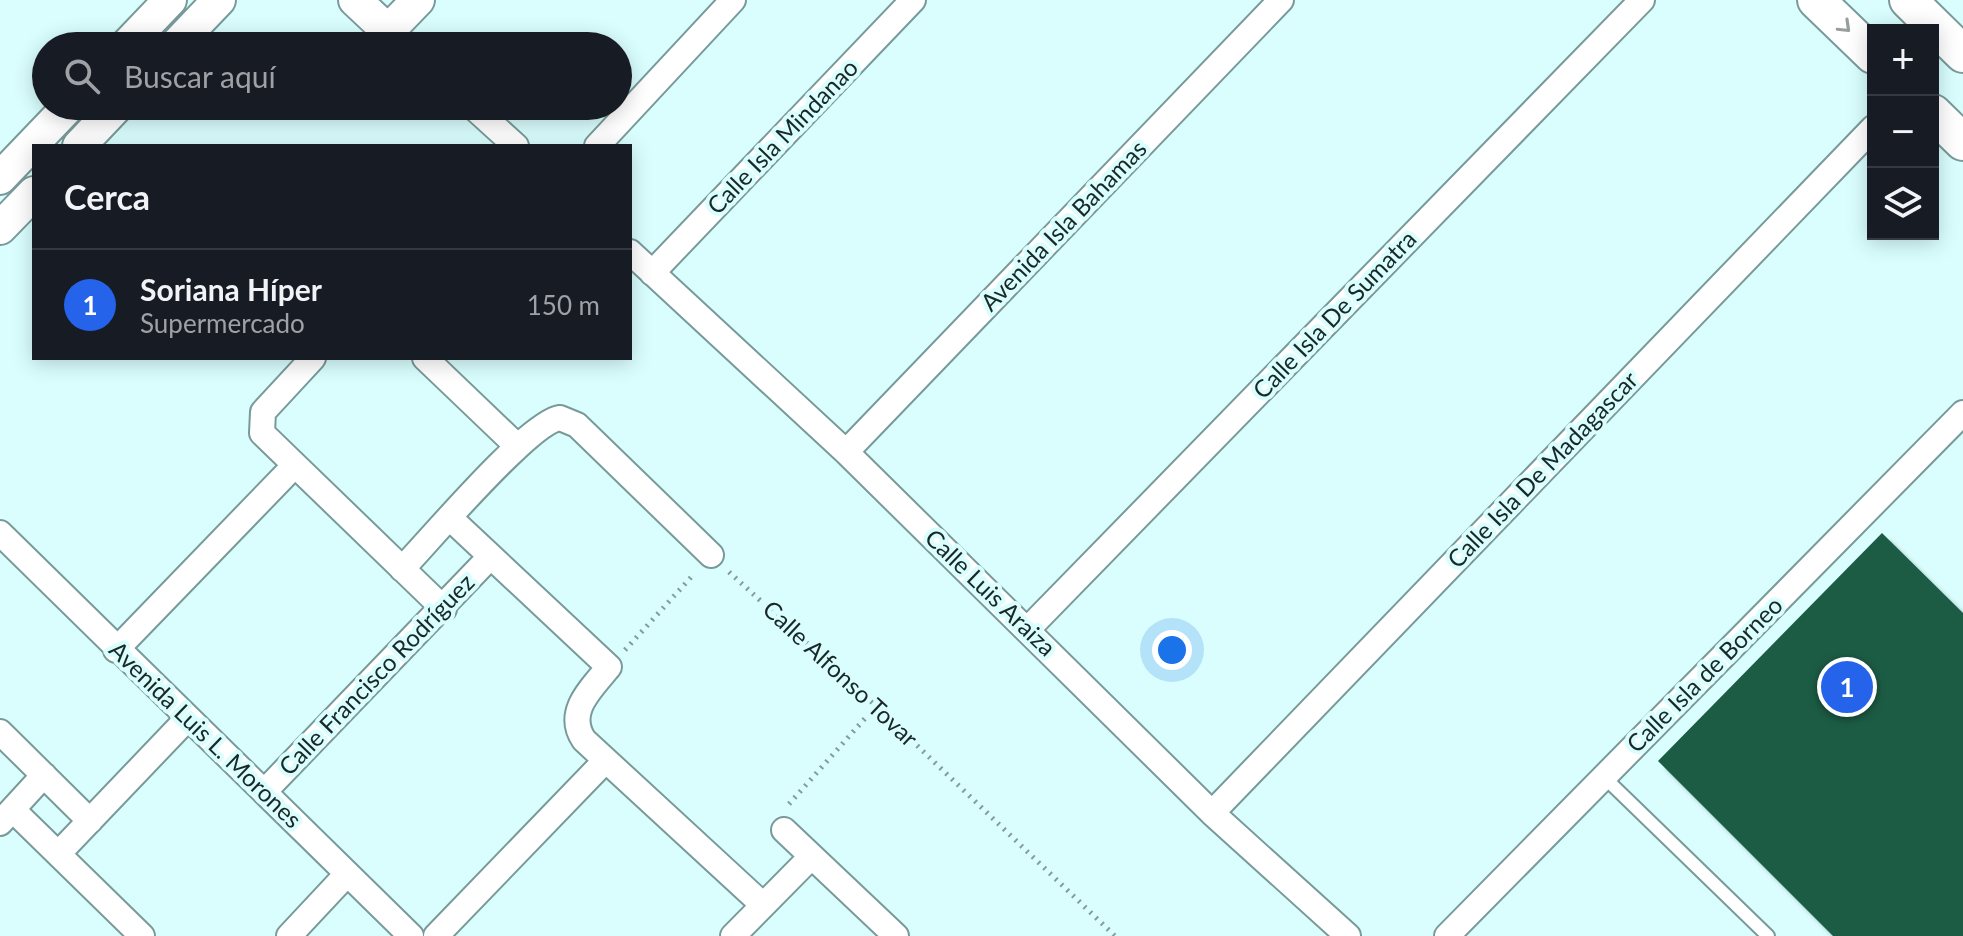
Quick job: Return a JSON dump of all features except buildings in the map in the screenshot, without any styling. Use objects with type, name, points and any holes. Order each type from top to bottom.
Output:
[{"type":"main road","points":[[1816,0],[1867,49]]},
{"type":"main road","points":[[1908,0],[1963,54]]},
{"type":"main road","points":[[1939,119],[1963,142]]},
{"type":"street","points":[[139,32],[170,0]]},
{"type":"street","points":[[188,32],[219,0]]},
{"type":"street","points":[[355,0],[390,32]]},
{"type":"street","points":[[400,32],[418,0]]},
{"type":"street","points":[[632,108],[733,0]]},
{"type":"street","name":"Calle Isla Mindanao","points":[[652,273],[913,0]]},
{"type":"street","name":"Avenida Isla Bahamas","points":[[846,452],[1281,0]]},
{"type":"street","name":"Calle Isla De Sumatra","points":[[1028,629],[1642,0]]},
{"type":"street","points":[[33,144],[56,120]]},
{"type":"street","points":[[81,144],[104,120]]},
{"type":"street","points":[[487,120],[514,144]]},
{"type":"street","points":[[599,144],[621,120]]},
{"type":"street","name":"Calle Isla De Madagascar","points":[[1212,813],[1867,134]]},
{"type":"street","points":[[0,178],[32,145]]},
{"type":"street","points":[[0,228],[32,195]]},
{"type":"street","name":"Calle Luis Araiza","points":[[632,254],[846,452],[1212,813],[1348,936]]},
{"type":"street","points":[[311,360],[272,399],[260,421],[262,433],[444,609]]},
{"type":"street","points":[[427,360],[517,446]]},
{"type":"street","name":"Calle Isla de Borneo","points":[[1447,936],[1963,413]]},
{"type":"street","points":[[402,569],[517,446],[546,423],[560,418],[577,425],[711,555]]},
{"type":"street","points":[[116,650],[294,466]]},
{"type":"street","points":[[451,519],[609,667],[585,696],[576,723],[584,740],[763,905]]},
{"type":"street","name":"Avenida Luis L. Morones","points":[[0,533],[411,936]]},
{"type":"street","name":"Calle Francisco Rodríguez","points":[[264,792],[444,609],[490,557]]},
{"type":"street","points":[[59,853],[187,719]]},
{"type":"street","points":[[0,732],[90,821]]},
{"type":"street","points":[[436,936],[605,761]]},
{"type":"street","points":[[44,775],[6,816],[59,853],[142,936]]},
{"type":"street","points":[[784,830],[810,858],[896,936]]},
{"type":"street","points":[[733,936],[810,858]]},
{"type":"street","points":[[289,936],[347,874]]},
{"type":"lane","points":[[1604,777],[1768,936]]},
{"type":"path","points":[[609,667],[711,555]]},
{"type":"path","name":"Calle Alfonso Tovar","points":[[711,555],[876,706],[1115,936]]},
{"type":"path","points":[[784,830],[782,817],[792,800],[876,706]]},
{"type":"place","name":"Soriana Híper","points":[[1847,687]]}]
